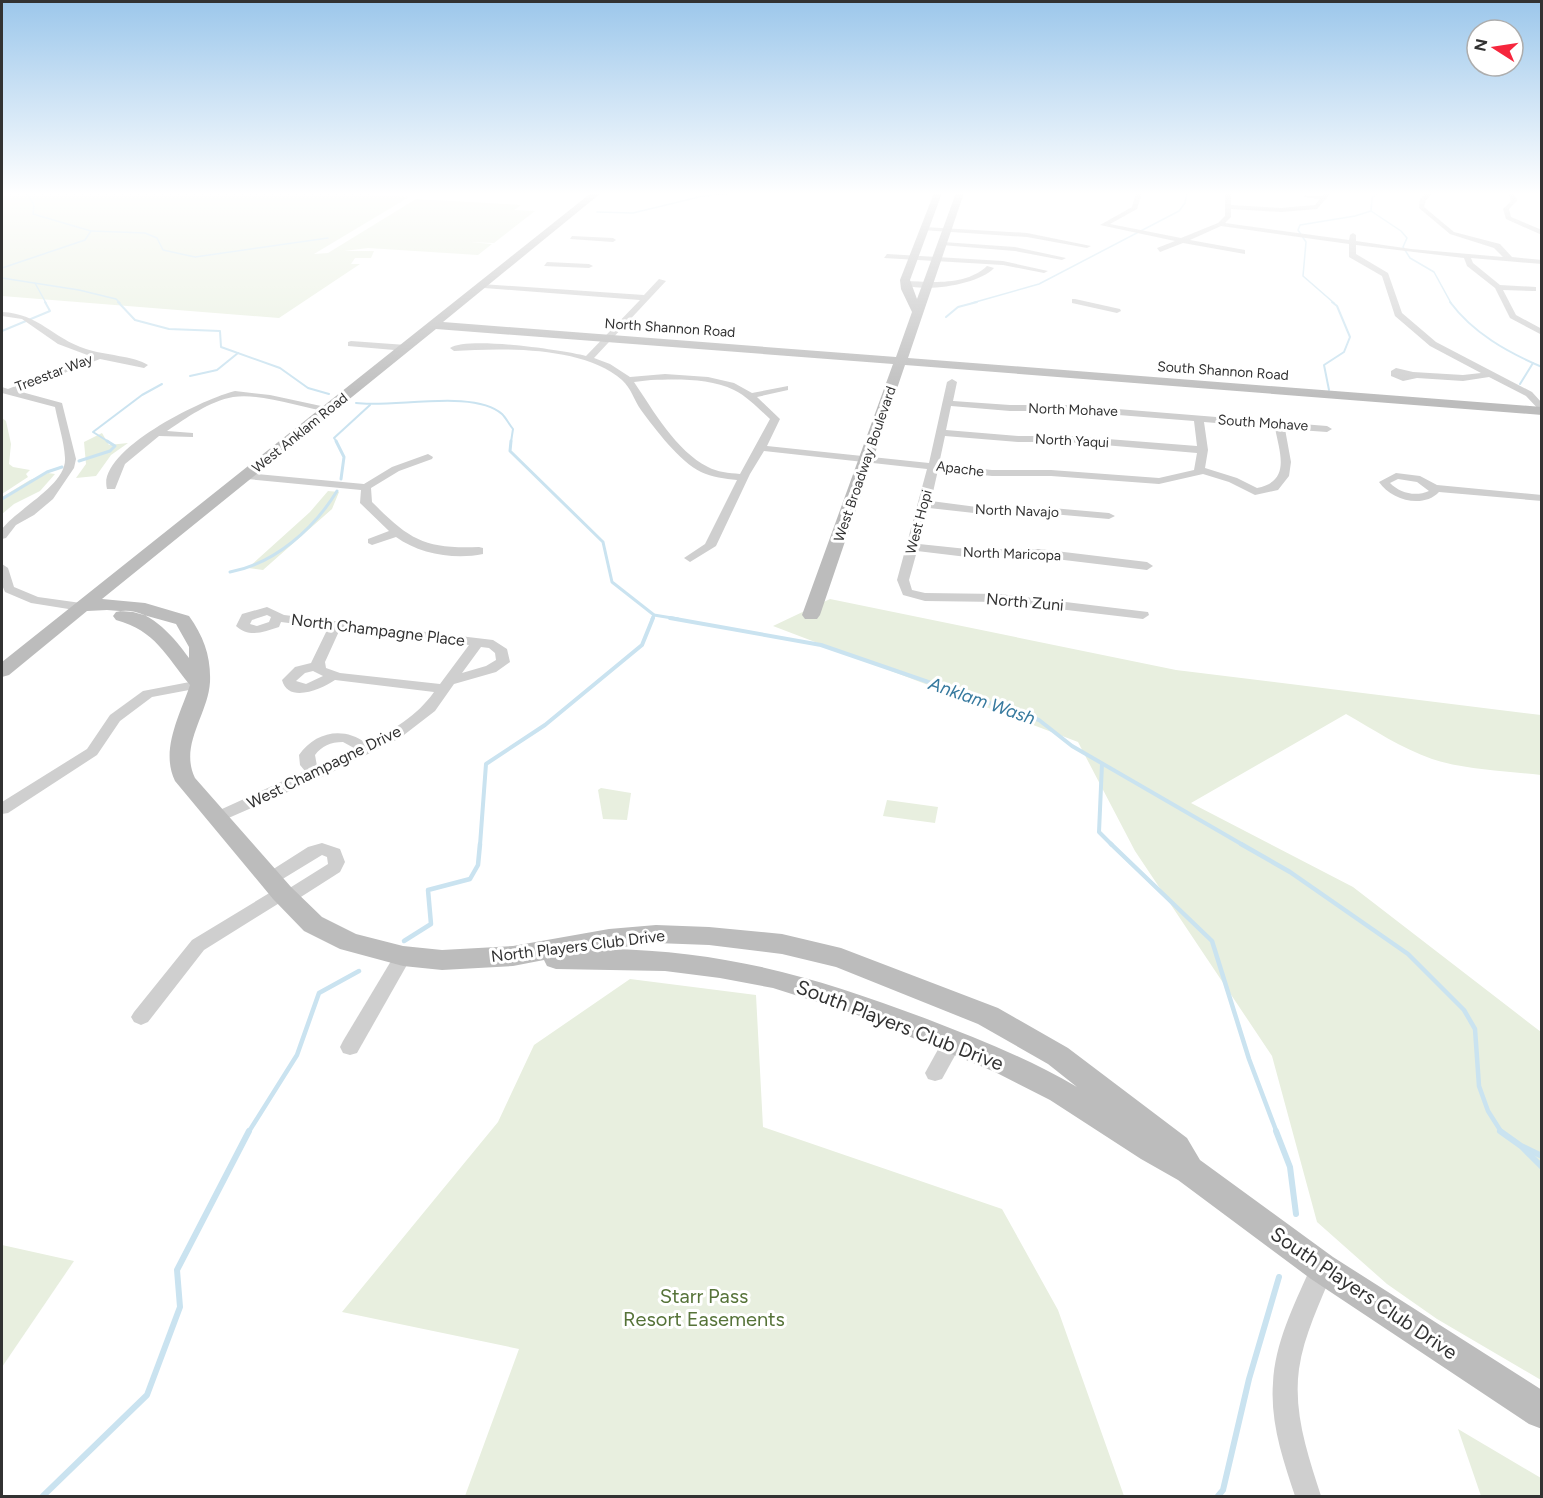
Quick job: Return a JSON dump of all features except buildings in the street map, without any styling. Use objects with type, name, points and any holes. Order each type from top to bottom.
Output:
[{"type":"street","name":"West Anklam Road","points":[[2,671],[512,263]]},
{"type":"street","points":[[911,263],[905,283],[906,291],[914,301],[918,313]]},
{"type":"street","name":"West Broadway Boulevard","points":[[811,615],[935,263]]},
{"type":"street","points":[[1002,263],[1044,271]]},
{"type":"street","points":[[1365,263],[1384,274],[1398,314],[1433,344],[1528,394],[1542,411]]},
{"type":"street","points":[[1470,263],[1498,287],[1514,316],[1542,333]]},
{"type":"street","points":[[547,264],[589,266]]},
{"type":"street","points":[[905,283],[949,284],[972,279],[987,272],[990,268]]},
{"type":"street","points":[[588,359],[662,281]]},
{"type":"street","points":[[484,286],[647,298]]},
{"type":"street","points":[[1498,287],[1533,289]]},
{"type":"street","points":[[1075,301],[1118,311]]},
{"type":"street","points":[[2,314],[25,316],[68,346],[99,356],[144,365]]},
{"type":"street","points":[[1521,322],[1542,322]]},
{"type":"street","name":"North Shannon Road","points":[[435,325],[902,360]]},
{"type":"street","points":[[351,344],[406,348]]},
{"type":"street","points":[[454,348],[483,346],[556,352],[588,359],[608,367],[628,380],[645,408],[694,462],[704,469],[719,474],[743,477]]},
{"type":"street","name":"Treestar Way","points":[[5,390],[99,356]]},
{"type":"street","name":"South Shannon Road","points":[[902,360],[1542,411]]},
{"type":"street","points":[[1413,375],[1463,378],[1489,375]]},
{"type":"street","points":[[628,380],[654,377],[732,385],[750,396],[775,419],[743,477],[710,546],[690,558]]},
{"type":"street","name":"West Hopi","points":[[907,592],[903,580],[926,504],[952,382]]},
{"type":"street","points":[[750,396],[786,388]]},
{"type":"street","points":[[2,536],[12,523],[56,487],[70,467],[71,459],[58,405],[5,390]]},
{"type":"street","points":[[111,487],[116,469],[121,462],[158,433],[225,394],[240,394],[330,409]]},
{"type":"street","name":"North Mohave","points":[[947,403],[1010,408],[1068,408],[1199,418]]},
{"type":"street","points":[[1199,418],[1203,450],[1200,471],[1233,480],[1255,492],[1274,488],[1284,476],[1286,462],[1280,426]]},
{"type":"street","name":"South Mohave","points":[[1199,418],[1327,429]]},
{"type":"street","points":[[158,433],[189,435]]},
{"type":"street","name":"North Yaqui","points":[[940,433],[1203,450]]},
{"type":"street","name":"Apache","points":[[761,448],[992,473],[1051,473],[1159,481],[1200,471]]},
{"type":"street","points":[[247,476],[366,487],[379,477],[401,466],[428,457]]},
{"type":"street","points":[[366,487],[366,503],[396,533],[422,548],[455,552],[479,551]]},
{"type":"street","points":[[1434,488],[1542,498]]},
{"type":"street","name":"North Navajo","points":[[926,504],[992,512],[1052,512],[1109,516]]},
{"type":"street","points":[[372,541],[396,533]]},
{"type":"street","name":"North Maricopa","points":[[914,547],[967,553],[1039,553],[1147,566]]},
{"type":"street","points":[[2,568],[9,589],[35,600],[81,607],[148,624],[160,632],[186,669],[200,684]]},
{"type":"street","name":"North Zuni","points":[[907,592],[924,597],[1000,598],[1143,615]]},
{"type":"street","name":"North Champagne Place","points":[[279,618],[478,642]]},
{"type":"street","points":[[336,624],[318,665],[319,670],[333,675],[447,685],[491,669],[503,662],[502,652],[493,644],[478,642]]},
{"type":"street","name":"West Champagne Drive","points":[[217,818],[395,735],[430,708],[478,642]]},
{"type":"street","points":[[318,665],[294,672],[289,683],[296,688],[308,688],[321,684],[333,675]]},
{"type":"street","points":[[2,809],[92,752],[116,717],[148,694],[200,684]]},
{"type":"street","name":"North Players Club Drive","points":[[200,684],[179,752],[180,769],[186,781],[279,890],[313,924],[349,942],[404,956],[442,960],[513,956],[609,939],[656,934],[708,936],[782,944]]},
{"type":"street","points":[[315,774],[308,765],[307,755],[316,744],[323,740],[349,738],[355,740],[365,750]]},
{"type":"street","points":[[141,1017],[198,945],[279,890]]},
{"type":"street","name":"South Players Club Drive","points":[[782,944],[841,958],[988,1016],[1058,1056],[1176,1147],[1189,1170]]},
{"type":"street","points":[[350,1047],[404,956]]},
{"type":"street","name":"South Players Club Drive","points":[[513,956],[688,963],[773,978],[850,1002],[952,1041],[1041,1081],[1189,1170],[1322,1268],[1542,1411]]},
{"type":"street","points":[[935,1073],[952,1041]]},
{"type":"street","points":[[1308,1497],[1289,1436],[1285,1383],[1293,1342],[1322,1268]]},
{"type":"green space","points":[[2,263],[360,264],[279,318],[2,296]]},
{"type":"green space","points":[[2,418],[6,421],[11,444],[9,464],[30,470],[26,474],[28,477],[2,494]]},
{"type":"green space","points":[[102,433],[109,445],[128,443],[111,455],[96,476],[76,478],[86,464],[84,442]]},
{"type":"green space","points":[[48,473],[55,474],[40,491],[14,504],[2,514],[2,497],[30,480]]},
{"type":"green space","points":[[328,491],[339,492],[332,509],[263,570],[248,568],[310,512]]},
{"type":"green space","points":[[830,599],[1176,670],[1541,715],[1541,775],[1472,768],[1432,759],[1399,744],[1346,714],[1191,803],[1353,887],[1541,1032],[1541,1380],[1437,1319],[1387,1284],[1317,1222],[1272,1056],[1135,851],[1078,742],[773,626]]},
{"type":"green space","points":[[601,788],[631,793],[627,820],[603,819],[598,790]]},
{"type":"green space","points":[[887,800],[938,807],[935,823],[883,816]]},
{"type":"green space","name":"Starr Pass Resort Easements","points":[[630,979],[756,995],[763,1127],[1002,1209],[1058,1310],[1124,1496],[465,1496],[519,1349],[342,1312],[498,1122],[534,1045]]},
{"type":"green space","points":[[2,1245],[74,1261],[2,1367]]},
{"type":"green space","points":[[1458,1429],[1541,1478],[1541,1496],[1481,1496]]},
{"type":"waterway","name":"Anklam Wash","points":[[2,268],[17,263]]},
{"type":"waterway","points":[[972,303],[1039,284],[1079,263]]},
{"type":"waterway","points":[[1304,263],[1303,276],[1334,303]]},
{"type":"waterway","points":[[1418,263],[1434,272],[1451,303]]},
{"type":"waterway","name":"Anklam Wash","points":[[2,278],[35,283]]},
{"type":"waterway","name":"Anklam Wash","points":[[35,283],[79,290],[116,299],[120,303]]},
{"type":"waterway","points":[[35,283],[46,303]]},
{"type":"waterway","points":[[2,331],[50,311],[45,302]]},
{"type":"waterway","name":"Anklam Wash","points":[[118,302],[135,320],[169,329],[220,331],[221,347],[238,353]]},
{"type":"waterway","points":[[946,317],[958,307],[977,302]]},
{"type":"waterway","points":[[1329,390],[1324,365],[1344,352],[1350,337],[1337,306],[1332,302]]},
{"type":"waterway","points":[[1450,302],[1469,323],[1492,341],[1542,367]]},
{"type":"waterway","points":[[190,376],[217,370],[238,353]]},
{"type":"waterway","name":"Anklam Wash","points":[[238,353],[280,368],[308,388],[329,394]]},
{"type":"waterway","points":[[1520,384],[1533,363]]},
{"type":"waterway","points":[[109,442],[93,432],[142,395],[162,384]]},
{"type":"waterway","name":"Anklam Wash","points":[[356,403],[473,402],[502,414],[513,429],[511,442]]},
{"type":"waterway","points":[[337,442],[334,438],[370,405]]},
{"type":"waterway","points":[[79,461],[110,451],[115,446],[107,441]]},
{"type":"waterway","points":[[336,441],[344,457],[341,479]]},
{"type":"waterway","name":"Anklam Wash","points":[[511,441],[510,451],[603,542],[612,582],[654,615]]},
{"type":"waterway","points":[[2,499],[47,472],[62,467]]},
{"type":"waterway","points":[[230,572],[262,561],[291,543],[317,519],[337,491]]},
{"type":"waterway","name":"Anklam Wash","points":[[652,619],[654,615]]},
{"type":"waterway","name":"Anklam Wash","points":[[654,615],[678,619]]},
{"type":"waterway","points":[[480,845],[486,764],[545,725],[642,645],[653,618]]},
{"type":"waterway","name":"Anklam Wash","points":[[670,618],[821,645],[1039,720],[1072,746],[1243,845]]},
{"type":"waterway","points":[[1102,764],[1099,832],[1111,844]]},
{"type":"waterway","points":[[404,941],[431,924],[428,890],[470,879],[478,865],[480,844]]},
{"type":"waterway","points":[[1111,844],[1212,941],[1249,1059],[1277,1133]]},
{"type":"waterway","name":"Anklam Wash","points":[[1241,844],[1290,872],[1408,954],[1464,1010],[1475,1029],[1479,1086],[1488,1111],[1501,1132]]},
{"type":"waterway","points":[[248,1133],[297,1055],[319,993],[359,971]]},
{"type":"waterway","points":[[43,1496],[147,1395],[180,1307],[177,1270],[249,1131]]},
{"type":"waterway","points":[[1276,1131],[1290,1167],[1296,1214]]},
{"type":"waterway","name":"Anklam Wash","points":[[1501,1132],[1521,1146],[1542,1156]]},
{"type":"waterway","points":[[1523,1148],[1542,1167]]},
{"type":"waterway","points":[[1218,1496],[1223,1490],[1249,1379],[1279,1277]]}]
